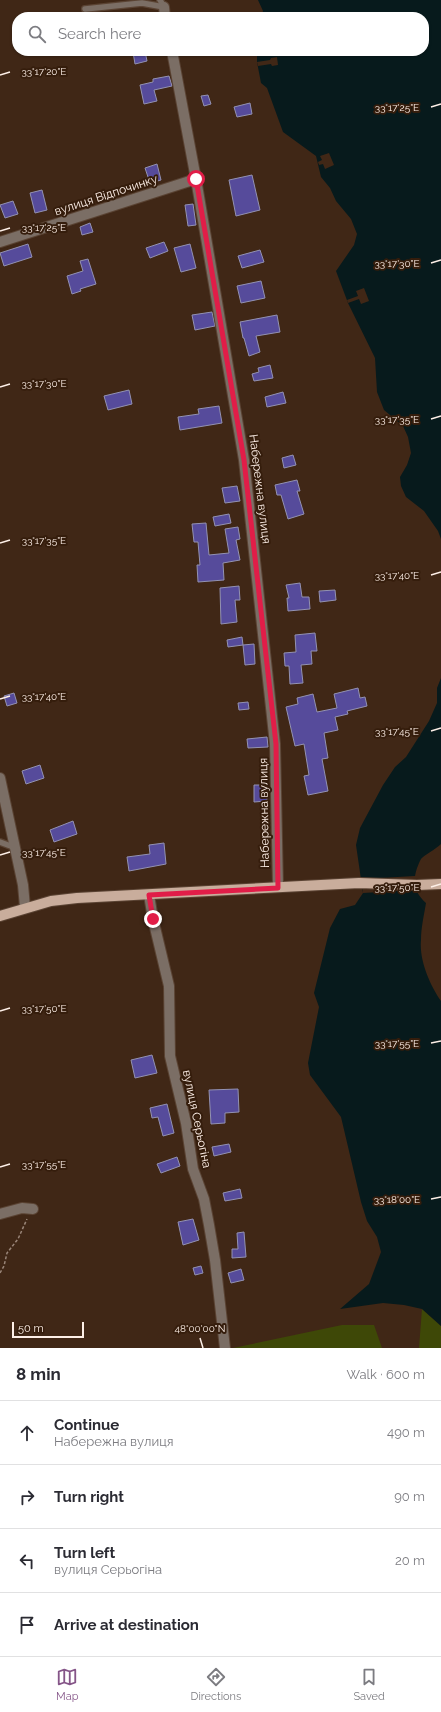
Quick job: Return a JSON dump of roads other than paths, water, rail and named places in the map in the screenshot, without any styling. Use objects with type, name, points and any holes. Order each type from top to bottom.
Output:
[{"type":"main road","points":[[0,916],[51,900],[359,883],[417,885],[441,884]]},
{"type":"street","name":"Набережна вулиця","points":[[173,56],[196,179],[244,460],[276,744],[278,888]]},
{"type":"street","name":"вулиця Відпочинку","points":[[0,242],[196,179]]},
{"type":"street","points":[[0,778],[16,848],[23,885],[25,907]]},
{"type":"street","name":"вулиця Серьогіна","points":[[149,895],[169,986],[170,1056],[186,1123],[193,1170],[204,1199],[209,1225],[215,1260],[225,1348]]},
{"type":"street","points":[[0,1214],[22,1208],[33,1209]]},
{"type":"lane","points":[[85,9],[142,3],[163,8]]},
{"type":"lane","points":[[0,842],[16,848]]}]
